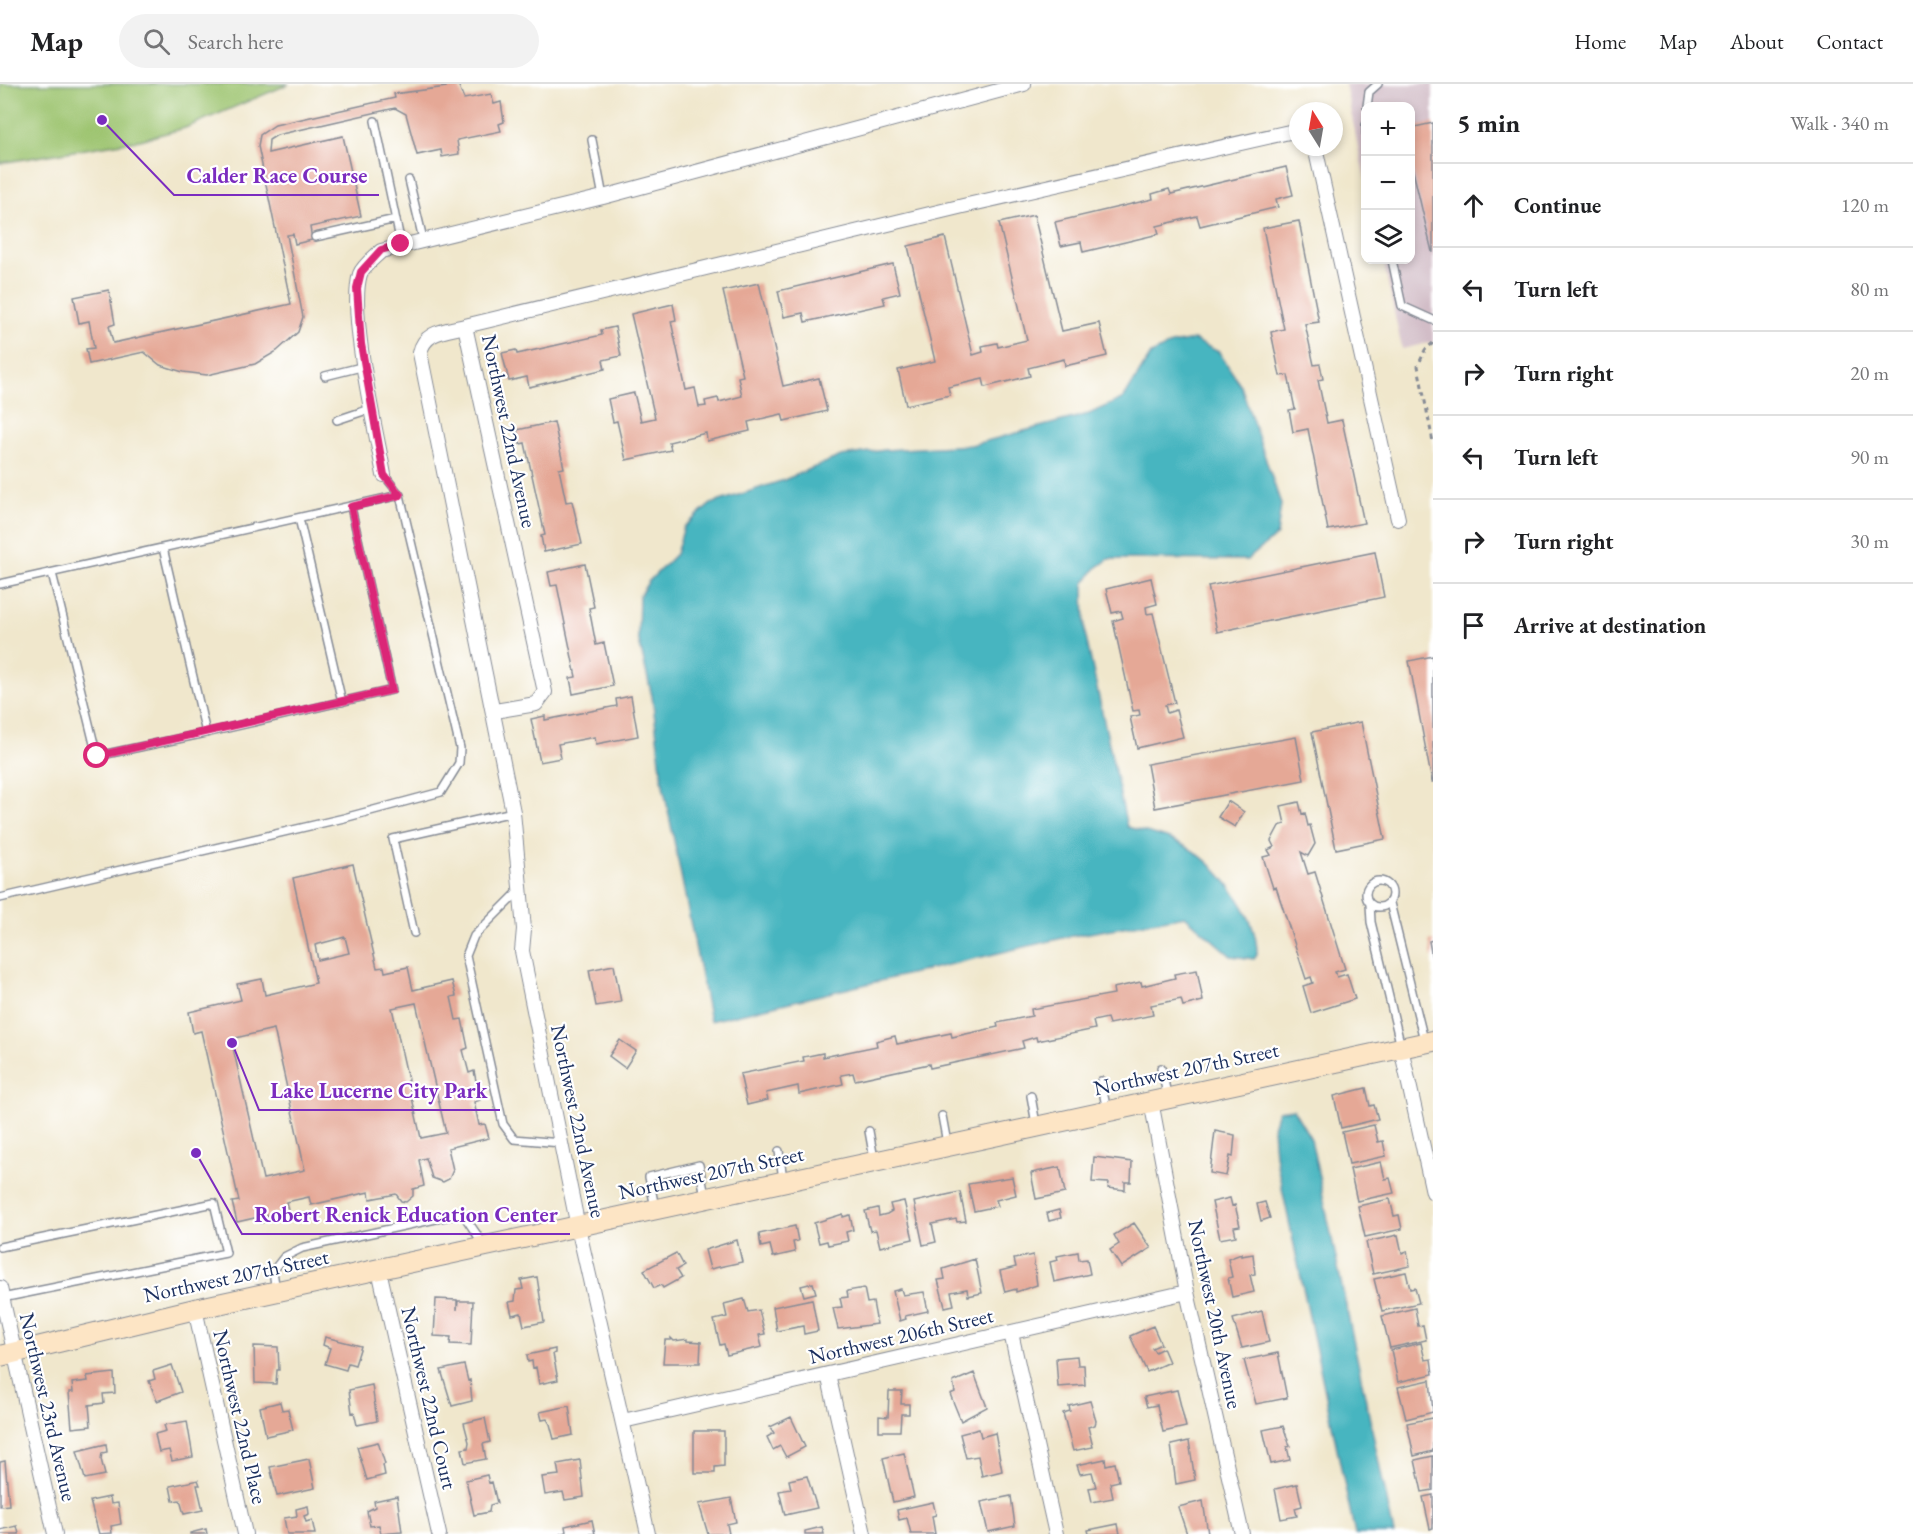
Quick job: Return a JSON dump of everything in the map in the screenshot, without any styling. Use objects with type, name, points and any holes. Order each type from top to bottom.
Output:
[{"type":"street","points":[[384,475],[365,366],[357,288],[361,272],[381,250],[603,197],[1024,84]]},
{"type":"street","points":[[465,326],[952,208],[1289,132]]},
{"type":"street","points":[[1317,156],[1398,519]]},
{"type":"street","name":"Northwest 22nd Avenue","points":[[495,711],[536,704],[544,692],[465,326],[431,335],[422,342],[420,353],[495,711],[513,812],[524,929],[522,951],[578,1227],[648,1534]]},
{"type":"street","name":"Northwest 207th Street","points":[[8,1354],[195,1309],[1429,1042]]},
{"type":"street","points":[[1401,1048],[1433,1192]]},
{"type":"street","name":"Northwest 20th Avenue","points":[[1159,1099],[1187,1292],[1242,1534]]},
{"type":"street","name":"Northwest 22nd Court","points":[[379,1270],[439,1534]]},
{"type":"street","name":"Northwest 206th Street","points":[[623,1421],[1187,1292]]},
{"type":"street","name":"Northwest 23rd Avenue","points":[[1,1293],[8,1354],[55,1534]]},
{"type":"street","name":"Northwest 22nd Place","points":[[195,1309],[245,1534]]},
{"type":"street","points":[[1011,1333],[1056,1534]]},
{"type":"street","points":[[828,1374],[864,1534]]},
{"type":"lane","points":[[1368,102],[1369,92],[1378,84]]},
{"type":"lane","points":[[375,121],[401,244]]},
{"type":"lane","points":[[592,140],[603,197]]},
{"type":"lane","points":[[409,180],[423,239]]},
{"type":"lane","points":[[315,237],[396,219]]},
{"type":"lane","points":[[1393,264],[1402,306],[1433,320]]},
{"type":"lane","points":[[325,376],[365,366]]},
{"type":"lane","points":[[337,420],[373,408]]},
{"type":"lane","points":[[0,898],[344,818],[441,792],[459,763],[460,748],[400,495],[384,475]]},
{"type":"lane","points":[[0,584],[400,495]]},
{"type":"lane","points":[[52,573],[97,756],[206,734],[392,690],[351,507]]},
{"type":"lane","points":[[299,518],[342,702]]},
{"type":"lane","points":[[163,548],[206,734]]},
{"type":"lane","points":[[414,933],[393,839],[513,812]]},
{"type":"lane","points":[[1401,1048],[1371,922],[1370,904],[1366,891],[1371,884],[1379,881],[1388,884],[1392,891],[1390,903],[1429,1042]]},
{"type":"lane","points":[[520,890],[474,936],[466,956],[503,1124],[514,1139],[561,1143]]},
{"type":"lane","points":[[1370,904],[1382,907],[1390,903]]},
{"type":"lane","points":[[1159,1099],[1161,1068]]},
{"type":"lane","points":[[1101,1081],[1107,1111]]},
{"type":"lane","points":[[1031,1096],[1037,1126]]},
{"type":"lane","points":[[942,1116],[948,1146]]},
{"type":"lane","points":[[869,1131],[875,1162]]},
{"type":"lane","points":[[779,1151],[784,1182]]},
{"type":"lane","points":[[656,1210],[649,1177],[699,1165],[706,1199]]},
{"type":"lane","points":[[0,1246],[214,1203],[226,1253],[1,1293]]},
{"type":"lane","points":[[276,1292],[273,1271],[284,1257],[302,1248],[459,1214],[465,1217],[485,1247]]},
{"type":"path","points":[[1433,343],[1425,350],[1418,366],[1433,442]]},
{"type":"shaded area","points":[[1345,84],[1433,84],[1433,342],[1402,349],[1384,264],[1415,264],[1415,102],[1361,102],[1361,161]]},
{"type":"green space","points":[[0,84],[289,84],[185,128],[140,140],[0,163]]},
{"type":"water","points":[[1194,340],[1219,352],[1241,386],[1281,504],[1277,535],[1247,560],[1109,559],[1095,569],[1084,584],[1085,633],[1127,827],[1173,840],[1207,862],[1233,890],[1243,906],[1251,923],[1257,955],[1254,959],[1231,956],[1185,916],[1067,937],[710,1021],[663,785],[652,696],[638,637],[639,596],[649,581],[676,554],[684,527],[711,504],[784,480],[841,456],[885,450],[971,445],[1089,414],[1124,398],[1151,354],[1171,344]]},
{"type":"water","points":[[1293,1109],[1311,1139],[1394,1534],[1355,1534],[1275,1155],[1273,1127],[1278,1111]]},
{"type":"building","points":[[446,84],[458,84],[464,99],[491,94],[494,104],[501,102],[504,122],[499,124],[501,131],[457,140],[459,154],[442,157],[441,150],[417,155],[406,114],[395,108],[277,135],[269,140],[268,153],[343,136],[361,216],[310,227],[312,240],[295,244],[293,234],[287,235],[303,317],[298,332],[277,351],[255,364],[207,375],[183,372],[160,365],[144,352],[89,364],[86,349],[94,348],[89,321],[79,323],[74,297],[109,290],[115,324],[109,326],[113,343],[291,304],[258,146],[260,135],[275,125],[395,98],[394,94],[446,87]]},
{"type":"building","points":[[1433,123],[1433,252],[1415,179],[1415,127]]},
{"type":"building","points":[[1286,167],[1293,195],[1276,199],[1278,207],[1200,226],[1197,216],[1157,226],[1159,234],[1083,252],[1081,242],[1061,246],[1055,222],[1153,199],[1152,194],[1169,189],[1171,194]]},
{"type":"building","points":[[1034,215],[1062,331],[1099,323],[1107,356],[1065,366],[1064,359],[1028,368],[1030,376],[985,387],[983,379],[948,387],[950,395],[906,405],[898,370],[935,361],[908,246],[945,237],[973,355],[983,352],[982,346],[997,343],[998,347],[1027,340],[999,223]]},
{"type":"building","points":[[1299,221],[1319,322],[1305,324],[1314,365],[1320,364],[1323,379],[1318,380],[1327,423],[1342,420],[1364,523],[1328,530],[1308,429],[1293,432],[1289,410],[1295,409],[1288,375],[1280,376],[1271,332],[1284,329],[1263,228]]},
{"type":"building","points":[[893,264],[900,293],[883,297],[885,304],[805,322],[803,313],[784,317],[778,291]]},
{"type":"building","points":[[759,283],[783,386],[819,378],[827,411],[784,421],[782,414],[748,422],[750,431],[707,441],[706,433],[669,442],[671,450],[626,460],[617,421],[613,422],[608,399],[634,393],[641,421],[655,418],[631,314],[673,304],[676,320],[671,321],[686,390],[695,388],[699,407],[706,406],[705,401],[718,398],[719,402],[742,396],[738,377],[743,376],[723,291]]},
{"type":"building","points":[[615,327],[621,356],[603,360],[605,369],[529,387],[527,377],[509,381],[502,353],[516,350],[517,354],[602,335],[601,330]]},
{"type":"building","points":[[554,422],[564,468],[559,469],[566,502],[572,501],[582,544],[544,552],[541,536],[545,535],[525,443],[520,444],[517,430]]},
{"type":"building","points":[[1375,552],[1384,597],[1217,632],[1208,586]]},
{"type":"building","points":[[585,564],[594,607],[589,608],[596,645],[604,643],[613,686],[573,694],[570,678],[576,677],[557,585],[551,586],[548,572]]},
{"type":"building","points":[[1151,578],[1157,604],[1146,607],[1147,614],[1153,613],[1175,703],[1165,705],[1167,713],[1176,710],[1183,737],[1137,748],[1130,717],[1140,715],[1139,710],[1133,711],[1113,621],[1123,618],[1121,611],[1112,613],[1106,589]]},
{"type":"building","points":[[1433,656],[1433,782],[1432,782],[1409,661]]},
{"type":"building","points":[[631,696],[638,736],[596,744],[595,737],[558,744],[561,758],[540,762],[531,719],[545,716],[545,720],[617,706],[616,699]]},
{"type":"building","points":[[1361,722],[1385,839],[1336,849],[1312,732]]},
{"type":"building","points":[[1296,737],[1304,780],[1155,808],[1147,764]]},
{"type":"building","points":[[1228,801],[1244,812],[1235,827],[1218,817]]},
{"type":"building","points":[[1299,802],[1302,814],[1305,813],[1308,826],[1310,825],[1315,844],[1308,856],[1301,852],[1308,874],[1315,872],[1345,969],[1335,972],[1337,977],[1347,974],[1355,999],[1311,1013],[1303,986],[1313,983],[1311,977],[1306,979],[1276,887],[1273,888],[1263,857],[1271,855],[1268,850],[1274,847],[1271,841],[1279,826],[1285,824],[1281,806]]},
{"type":"building","points":[[353,864],[377,968],[384,967],[385,972],[408,967],[413,990],[452,981],[456,996],[451,997],[456,1020],[462,1019],[468,1048],[463,1050],[469,1073],[474,1071],[480,1100],[474,1102],[479,1125],[485,1124],[489,1138],[448,1148],[453,1170],[449,1179],[443,1182],[432,1178],[426,1158],[419,1160],[424,1186],[413,1189],[413,1196],[406,1202],[401,1201],[396,1194],[370,1199],[369,1192],[311,1205],[309,1197],[286,1202],[288,1210],[267,1215],[268,1221],[261,1223],[259,1217],[237,1222],[232,1202],[239,1201],[201,1031],[193,1033],[189,1012],[241,1000],[237,984],[262,979],[265,995],[316,983],[293,878]],"holes":[[[345,937],[349,953],[318,960],[315,945]],[[416,1003],[446,1133],[421,1138],[392,1008]],[[274,1029],[305,1170],[263,1179],[231,1039]]]},
{"type":"building","points":[[1433,940],[1433,958],[1432,958],[1429,941]]},
{"type":"building","points":[[614,965],[621,1002],[596,1006],[589,970]]},
{"type":"building","points":[[1197,970],[1203,1001],[1183,1006],[1181,999],[1151,1005],[1153,1015],[1109,1024],[1107,1018],[1093,1021],[1095,1029],[1037,1041],[1036,1037],[1022,1041],[1024,1048],[930,1068],[929,1064],[855,1080],[853,1073],[841,1075],[843,1084],[799,1094],[798,1086],[766,1093],[768,1100],[747,1105],[740,1074],[804,1061],[803,1057],[823,1053],[823,1057],[877,1046],[876,1041],[895,1036],[897,1044],[951,1033],[952,1037],[998,1027],[997,1023],[1032,1016],[1031,1009],[1114,994],[1113,988],[1141,982],[1142,986],[1175,978],[1174,974]]},
{"type":"building","points":[[620,1040],[636,1051],[625,1068],[609,1056]]},
{"type":"building","points":[[1366,1088],[1370,1106],[1374,1105],[1378,1119],[1341,1128],[1334,1096]]},
{"type":"building","points":[[1374,1125],[1378,1142],[1383,1141],[1386,1156],[1349,1164],[1342,1132]]},
{"type":"building","points":[[1215,1131],[1235,1135],[1233,1157],[1230,1156],[1226,1176],[1210,1173]]},
{"type":"building","points":[[1094,1157],[1132,1162],[1131,1182],[1125,1182],[1125,1190],[1108,1188],[1109,1183],[1092,1182]]},
{"type":"building","points":[[1381,1162],[1385,1179],[1390,1178],[1394,1193],[1357,1201],[1350,1169]]},
{"type":"building","points":[[1060,1167],[1065,1193],[1036,1199],[1031,1173]]},
{"type":"building","points":[[1012,1177],[1016,1195],[996,1200],[998,1206],[974,1211],[968,1184]]},
{"type":"building","points":[[960,1192],[966,1221],[957,1222],[956,1219],[932,1224],[936,1242],[923,1245],[914,1202]]},
{"type":"building","points":[[1230,1198],[1232,1206],[1235,1205],[1240,1226],[1234,1227],[1236,1236],[1220,1239],[1212,1202]]},
{"type":"building","points":[[1390,1199],[1394,1216],[1399,1215],[1402,1229],[1365,1237],[1358,1206]]},
{"type":"building","points":[[904,1201],[913,1239],[880,1247],[876,1230],[870,1231],[865,1211],[878,1208],[879,1216],[887,1214],[892,1211],[890,1204]]},
{"type":"building","points":[[1265,1202],[1270,1218],[1261,1221],[1257,1204]]},
{"type":"building","points":[[1059,1210],[1061,1218],[1049,1221],[1047,1213]]},
{"type":"building","points":[[843,1214],[843,1217],[850,1215],[853,1230],[846,1232],[848,1241],[828,1245],[827,1241],[819,1243],[814,1223]]},
{"type":"building","points":[[1134,1223],[1151,1248],[1121,1267],[1110,1250],[1119,1244],[1114,1235]]},
{"type":"building","points":[[795,1226],[798,1241],[793,1242],[795,1252],[773,1257],[770,1245],[761,1247],[759,1234]]},
{"type":"building","points":[[1398,1235],[1402,1253],[1407,1251],[1410,1266],[1373,1274],[1366,1242]]},
{"type":"building","points":[[737,1240],[742,1262],[710,1269],[705,1250]]},
{"type":"building","points":[[1078,1252],[1079,1260],[1087,1259],[1090,1274],[1054,1282],[1050,1262],[1058,1260],[1057,1256]]},
{"type":"building","points":[[676,1253],[683,1266],[676,1270],[681,1278],[663,1288],[661,1285],[654,1288],[644,1270]]},
{"type":"building","points":[[1241,1254],[1241,1256],[1253,1254],[1255,1274],[1250,1275],[1254,1292],[1232,1297],[1228,1278],[1232,1277],[1228,1259]]},
{"type":"building","points":[[1033,1255],[1037,1285],[1016,1292],[1016,1289],[1005,1292],[1000,1271],[1016,1267],[1014,1259]]},
{"type":"building","points":[[975,1259],[982,1293],[968,1296],[967,1289],[951,1292],[954,1305],[945,1307],[938,1280],[945,1279],[943,1269]]},
{"type":"building","points":[[1406,1272],[1410,1289],[1415,1288],[1419,1303],[1382,1311],[1374,1279]]},
{"type":"building","points":[[537,1277],[544,1322],[524,1326],[521,1313],[512,1315],[509,1302],[515,1301],[516,1290],[523,1289],[521,1280]]},
{"type":"building","points":[[813,1283],[816,1293],[804,1296],[801,1286]]},
{"type":"building","points":[[864,1288],[867,1303],[873,1302],[877,1324],[838,1329],[833,1308],[842,1307],[840,1298],[848,1297],[847,1291]]},
{"type":"building","points":[[901,1289],[903,1295],[924,1292],[928,1311],[905,1316],[906,1319],[900,1321],[893,1291]]},
{"type":"building","points":[[436,1299],[457,1300],[457,1310],[458,1301],[473,1301],[471,1345],[450,1344],[451,1337],[434,1336]]},
{"type":"building","points":[[744,1299],[748,1312],[759,1310],[765,1334],[759,1335],[762,1347],[727,1355],[724,1344],[720,1345],[714,1320],[727,1317],[724,1304]]},
{"type":"building","points":[[812,1299],[818,1331],[804,1334],[803,1326],[777,1331],[773,1307]]},
{"type":"building","points":[[1415,1308],[1418,1326],[1423,1325],[1426,1340],[1390,1348],[1382,1316]]},
{"type":"building","points":[[1262,1311],[1269,1342],[1242,1348],[1233,1319]]},
{"type":"building","points":[[1153,1326],[1161,1344],[1152,1348],[1155,1352],[1163,1348],[1169,1362],[1147,1372],[1130,1336]]},
{"type":"building","points":[[325,1337],[361,1346],[355,1365],[348,1363],[346,1370],[325,1364],[330,1348],[323,1345]]},
{"type":"building","points":[[671,1338],[674,1341],[688,1339],[688,1341],[701,1342],[700,1363],[663,1363],[665,1340],[671,1340]]},
{"type":"building","points":[[1421,1343],[1425,1360],[1431,1359],[1433,1374],[1398,1382],[1391,1350]]},
{"type":"building","points":[[254,1346],[278,1347],[279,1370],[277,1370],[276,1384],[255,1383]]},
{"type":"building","points":[[555,1349],[553,1354],[558,1380],[539,1384],[536,1367],[533,1368],[532,1361],[528,1362],[527,1355]]},
{"type":"building","points":[[1278,1353],[1287,1398],[1256,1404],[1244,1360]]},
{"type":"building","points":[[1077,1356],[1078,1365],[1084,1365],[1085,1385],[1058,1387],[1056,1358]]},
{"type":"building","points":[[172,1365],[181,1392],[157,1401],[149,1381],[155,1379],[153,1371]]},
{"type":"building","points":[[464,1365],[468,1381],[470,1380],[472,1401],[452,1406],[441,1370]]},
{"type":"building","points":[[114,1373],[115,1393],[103,1394],[104,1403],[89,1405],[91,1426],[72,1428],[69,1392],[73,1392],[72,1383],[88,1381],[87,1376]]},
{"type":"building","points":[[974,1373],[987,1407],[961,1421],[950,1394],[955,1392],[953,1382]]},
{"type":"building","points":[[1430,1380],[1433,1412],[1406,1419],[1398,1387]]},
{"type":"building","points":[[372,1385],[377,1421],[357,1425],[354,1412],[352,1413],[349,1390]]},
{"type":"building","points":[[1177,1390],[1186,1427],[1163,1432],[1157,1405],[1147,1407],[1144,1397]]},
{"type":"building","points":[[889,1391],[902,1391],[901,1404],[909,1404],[909,1414],[901,1414],[900,1431],[879,1431],[879,1416],[888,1417]]},
{"type":"building","points":[[1090,1401],[1096,1421],[1095,1425],[1088,1427],[1093,1447],[1073,1451],[1063,1413],[1070,1411],[1069,1406]]},
{"type":"building","points":[[280,1402],[282,1410],[288,1409],[293,1430],[266,1436],[260,1407]]},
{"type":"building","points":[[569,1406],[573,1435],[554,1439],[550,1424],[547,1419],[542,1420],[540,1412]]},
{"type":"building","points":[[791,1417],[805,1447],[786,1457],[780,1446],[773,1450],[767,1437],[774,1433],[770,1427]]},
{"type":"building","points":[[485,1418],[490,1442],[483,1444],[486,1459],[465,1463],[462,1449],[468,1448],[469,1442],[464,1423]]},
{"type":"building","points":[[1433,1418],[1433,1451],[1414,1456],[1407,1423]]},
{"type":"building","points":[[187,1421],[193,1457],[172,1461],[169,1450],[159,1452],[155,1434],[166,1431],[164,1425]]},
{"type":"building","points":[[1283,1426],[1290,1446],[1287,1447],[1290,1460],[1271,1464],[1263,1430]]},
{"type":"building","points":[[979,1429],[981,1437],[995,1433],[1002,1471],[982,1476],[978,1456],[966,1458],[960,1434]]},
{"type":"building","points":[[694,1431],[724,1431],[724,1466],[715,1467],[715,1473],[694,1473]]},
{"type":"building","points":[[1189,1441],[1195,1480],[1176,1484],[1171,1445]]},
{"type":"building","points":[[378,1442],[385,1464],[383,1465],[385,1475],[367,1480],[357,1447]]},
{"type":"building","points":[[106,1444],[107,1452],[102,1453],[101,1459],[105,1475],[85,1479],[77,1451]]},
{"type":"building","points":[[904,1453],[914,1497],[893,1502],[883,1458]]},
{"type":"building","points":[[1433,1456],[1433,1490],[1422,1492],[1415,1460]]},
{"type":"building","points":[[309,1459],[315,1488],[277,1496],[270,1467]]},
{"type":"building","points":[[1105,1459],[1106,1465],[1115,1463],[1119,1481],[1110,1483],[1113,1498],[1092,1502],[1089,1488],[1096,1487],[1092,1472],[1080,1474],[1077,1465]]},
{"type":"building","points":[[580,1460],[584,1497],[565,1500],[563,1492],[545,1495],[542,1477],[559,1475],[557,1464]]},
{"type":"building","points":[[5,1461],[9,1505],[0,1506],[0,1462]]},
{"type":"building","points":[[487,1475],[489,1483],[492,1482],[497,1503],[490,1505],[489,1512],[474,1515],[466,1480]]},
{"type":"building","points":[[807,1476],[817,1508],[785,1515],[779,1491],[791,1489],[789,1480]]},
{"type":"building","points":[[198,1480],[200,1485],[197,1485],[203,1510],[184,1514],[180,1500],[173,1501],[170,1486]]},
{"type":"building","points":[[1297,1484],[1302,1506],[1295,1508],[1297,1516],[1281,1519],[1275,1489]]},
{"type":"building","points":[[1433,1495],[1433,1528],[1430,1529],[1423,1497]]},
{"type":"building","points":[[397,1496],[402,1532],[381,1534],[379,1525],[370,1526],[367,1511],[375,1507],[374,1501]]},
{"type":"building","points":[[1011,1496],[1015,1526],[988,1532],[981,1502]]},
{"type":"building","points":[[110,1497],[111,1504],[118,1503],[121,1524],[111,1526],[112,1533],[99,1534],[90,1501]]},
{"type":"building","points":[[731,1498],[736,1522],[727,1524],[729,1534],[708,1534],[699,1504]]},
{"type":"building","points":[[1203,1501],[1208,1534],[1187,1534],[1178,1507]]},
{"type":"building","points":[[933,1502],[936,1515],[932,1516],[935,1534],[911,1534],[907,1518],[899,1520],[897,1510]]},
{"type":"building","points":[[308,1506],[309,1514],[304,1516],[306,1522],[312,1520],[315,1534],[287,1534],[284,1518],[297,1516],[296,1509]]},
{"type":"building","points":[[592,1520],[595,1534],[560,1534],[566,1532],[565,1526]]},
{"type":"building","points":[[1118,1524],[1120,1534],[1089,1534],[1088,1530]]},
{"type":"building","points":[[17,1526],[19,1534],[0,1534],[0,1530]]},
{"type":"building","points":[[822,1527],[824,1534],[805,1534],[805,1531]]},
{"type":"building","points":[[206,1529],[207,1534],[190,1534],[190,1533]]},
{"type":"place","name":"Calder Race Course","points":[[102,120]]},
{"type":"place","name":"Lake Lucerne City Park","points":[[232,1043]]},
{"type":"place","name":"Robert Renick Education Center","points":[[196,1153]]},
{"type":"route","points":[[97,756],[206,734],[392,690],[351,507],[400,495],[384,475],[361,344],[357,288],[361,272],[381,250],[401,244]]}]
